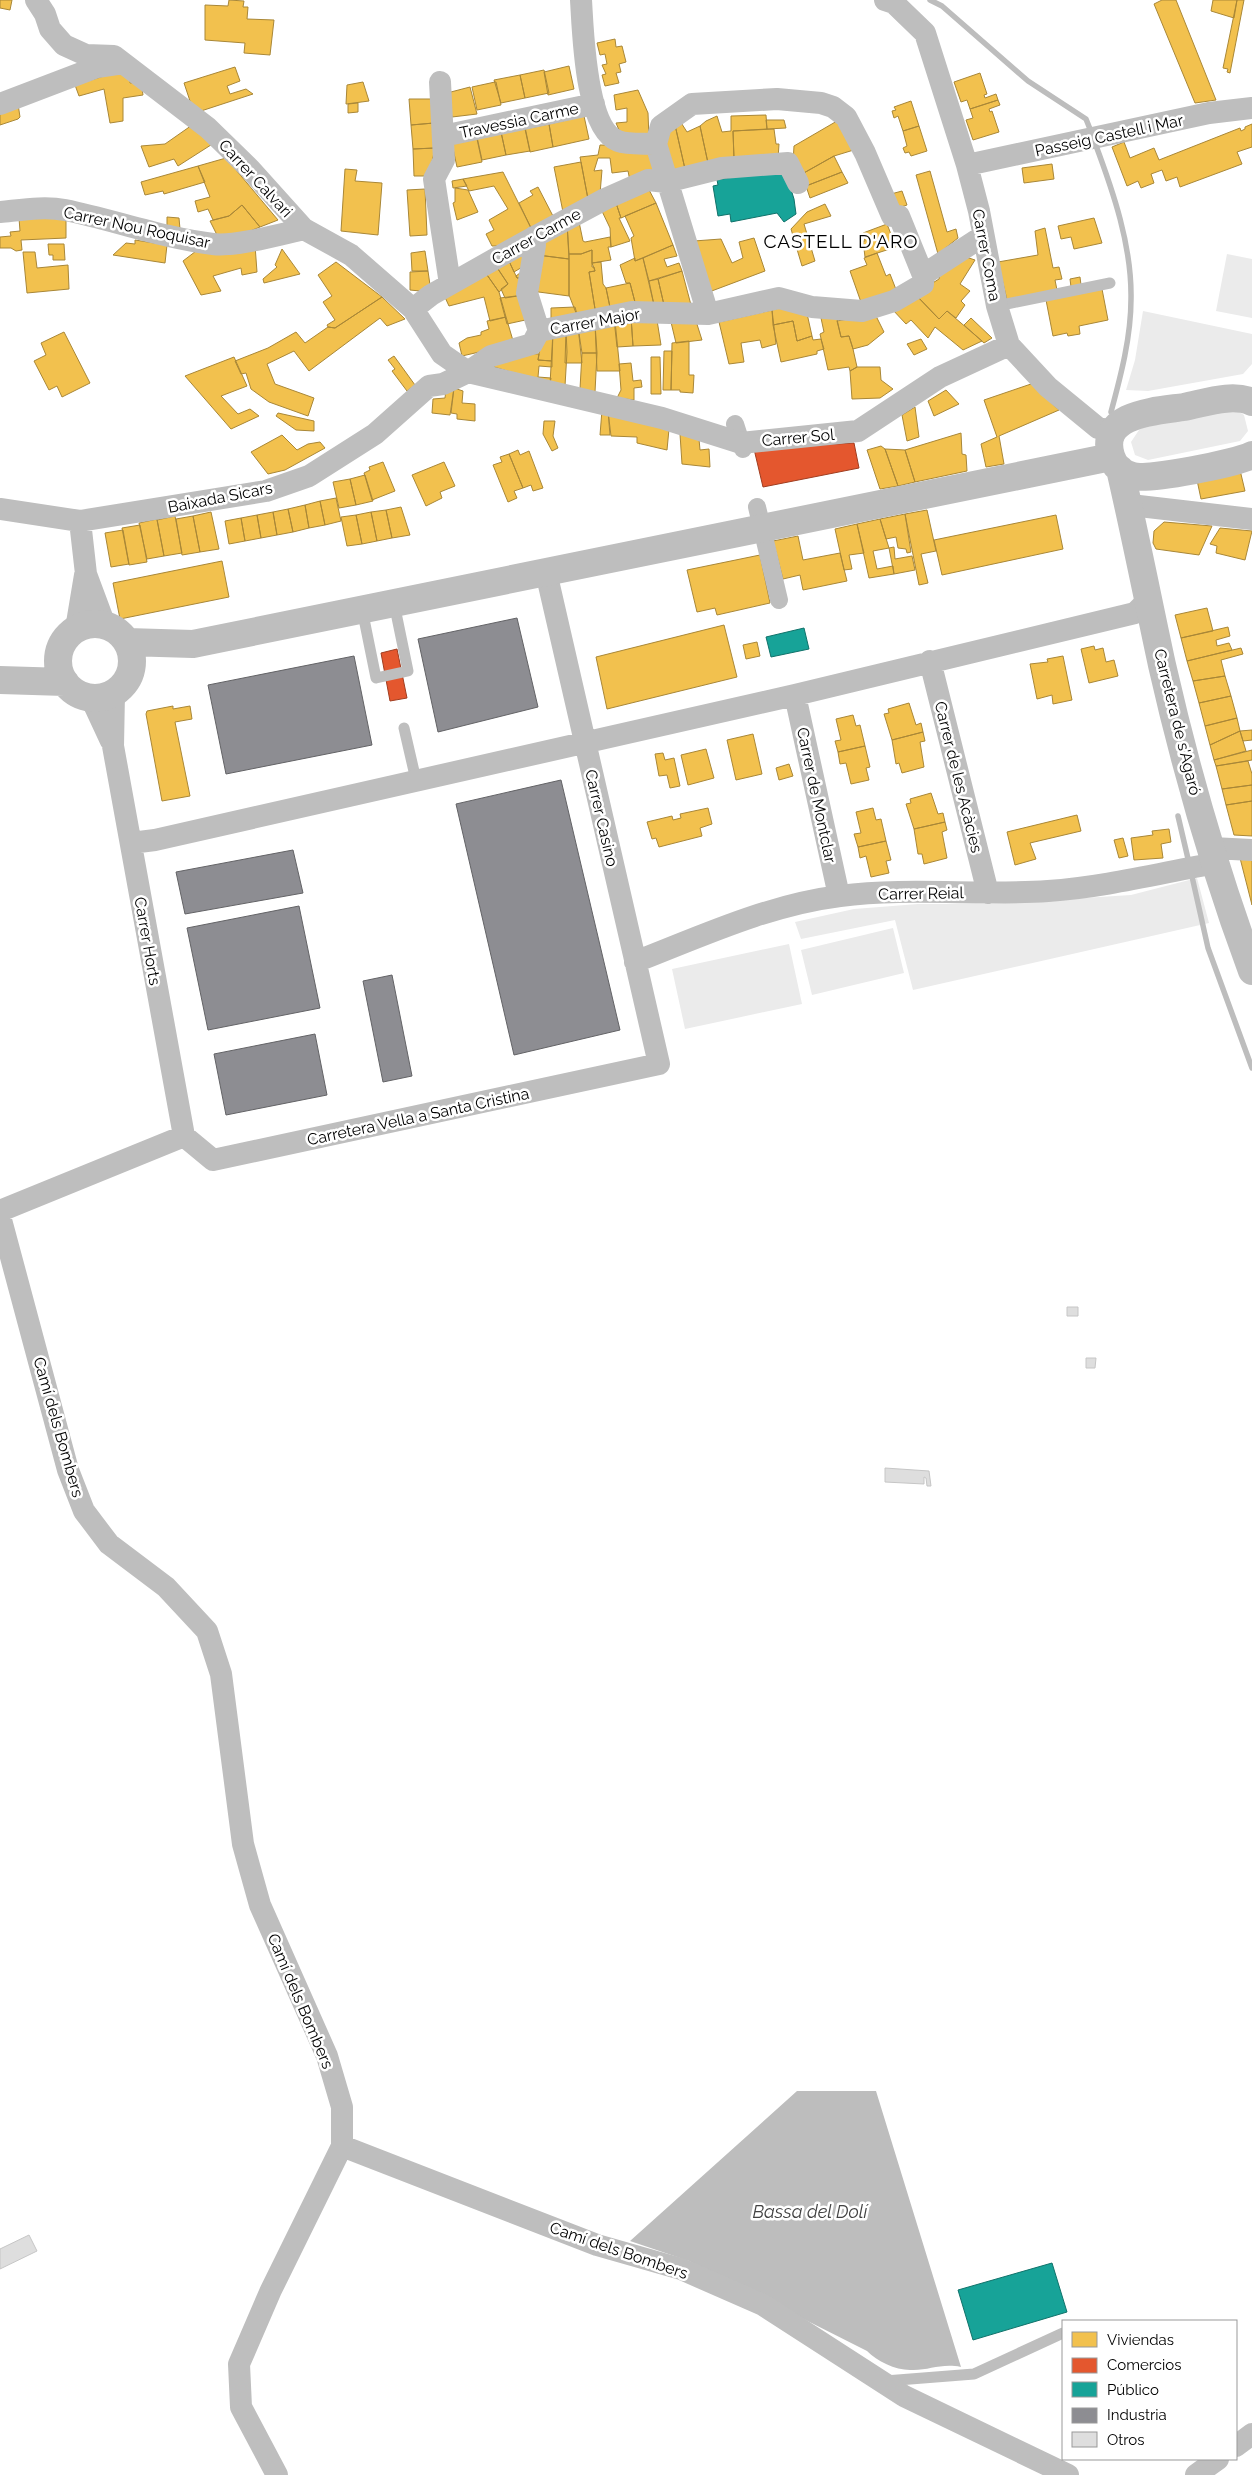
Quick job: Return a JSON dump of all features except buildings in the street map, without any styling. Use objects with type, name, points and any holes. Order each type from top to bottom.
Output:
[{"type":"street","name":"Carrer Calvari","points":[[36,0],[50,29],[64,44],[86,55],[114,56],[208,128],[250,169],[304,229],[351,254],[413,309],[442,354]]},
{"type":"street","points":[[581,0],[584,61],[594,104],[603,130],[617,141],[656,144]]},
{"type":"street","name":"Carrer Coma","points":[[885,0],[894,3],[925,33],[967,165],[997,306],[1009,345]]},
{"type":"street","points":[[0,104],[97,67],[125,63]]},
{"type":"street","name":"Travessia Carme","points":[[440,82],[444,160],[434,179],[450,284]]},
{"type":"street","points":[[709,317],[666,182],[656,144],[661,126],[692,104],[777,99],[821,103],[833,107],[846,117],[866,153],[892,216],[899,216],[923,275],[983,236]]},
{"type":"street","name":"Travessia Carme","points":[[443,136],[594,104]]},
{"type":"street","name":"Passeig Castell i Mar","points":[[967,165],[1077,143],[1209,113],[1252,108]]},
{"type":"street","name":"Carrer Carme","points":[[413,309],[431,295],[534,237],[604,199],[648,180],[666,182],[722,168],[788,163],[798,183]]},
{"type":"street","name":"Carrer Nou Roquisar","points":[[0,212],[38,209],[63,210],[215,245],[266,238],[304,229]]},
{"type":"street","points":[[534,237],[535,245],[527,293],[540,331]]},
{"type":"street","name":"Carrer Major","points":[[468,372],[491,356],[532,344],[540,331],[632,312],[709,317],[779,298],[812,307],[862,311],[894,301],[923,284],[923,275]]},
{"type":"street","points":[[1009,345],[1048,388],[1098,428],[1134,476],[1157,476],[1252,455]]},
{"type":"street","name":"Carrer Sol","points":[[442,354],[468,372],[662,418],[740,439],[858,431],[940,377],[1009,345]]},
{"type":"street","points":[[429,386],[442,354]]},
{"type":"street","name":"Baixada Sicars","points":[[0,508],[80,521],[266,491],[309,476],[375,434],[429,386],[443,384],[468,372]]},
{"type":"street","points":[[1115,452],[1119,423],[1133,416],[1234,398],[1251,400]]},
{"type":"street","points":[[131,671],[192,644],[546,572],[759,517],[1115,452]]},
{"type":"street","name":"Carretera de s'Agaró","points":[[1115,452],[1136,517],[1162,666],[1210,859],[1252,971]]},
{"type":"street","points":[[1157,476],[1136,517],[1252,519]]},
{"type":"street","points":[[759,517],[779,600]]},
{"type":"street","points":[[80,521],[86,574],[105,625]]},
{"type":"street","name":"Carrer Casino","points":[[546,572],[658,1064]]},
{"type":"street","points":[[76,629],[86,574]]},
{"type":"street","points":[[131,843],[155,840],[795,695],[1135,613],[1149,599]]},
{"type":"street","points":[[90,624],[105,625],[116,630],[127,642],[132,656],[131,671],[125,684],[103,695],[76,693],[65,682],[58,668],[59,653],[65,640],[76,629],[90,624]]},
{"type":"street","points":[[127,642],[192,644]]},
{"type":"street","points":[[2,680],[59,653]]},
{"type":"street","name":"Carrer de les Acàcies","points":[[930,661],[988,893]]},
{"type":"street","points":[[2,680],[65,682]]},
{"type":"street","name":"Carrer Horts","points":[[103,695],[184,1136]]},
{"type":"street","name":"Carrer de Montclar","points":[[795,695],[839,896]]},
{"type":"street","name":"Carrer Reial","points":[[635,962],[754,915],[839,896],[909,891],[988,893],[1100,887],[1161,874],[1210,859],[1252,850]]},
{"type":"street","name":"Carretera Vella a Santa Cristina","points":[[184,1136],[213,1160],[658,1064]]},
{"type":"street","points":[[0,1211],[184,1136]]},
{"type":"street","name":"Camí dels Bombers","points":[[0,1216],[68,1470],[84,1511],[109,1544],[166,1587],[207,1630],[220,1674],[243,1844],[260,1905],[327,2056],[342,2107],[342,2146],[597,2244],[681,2269],[763,2305],[904,2396],[1068,2475]]},
{"type":"street","points":[[277,2475],[241,2407],[239,2364],[271,2290],[342,2146]]},
{"type":"street","points":[[1237,2445],[1252,2434]]},
{"type":"street","points":[[1196,2475],[1217,2460]]},
{"type":"lane","points":[[997,306],[1110,283]]},
{"type":"lane","points":[[362,609],[376,678],[408,671],[394,603]]},
{"type":"lane","points":[[404,728],[416,780]]},
{"type":"lane","points":[[881,2382],[974,2374],[1062,2333]]},
{"type":"shaded area","points":[[1227,254],[1252,259],[1252,318],[1216,311]]},
{"type":"shaded area","points":[[1143,311],[1252,334],[1252,364],[1243,374],[1148,391],[1126,390],[1135,360]]},
{"type":"shaded area","points":[[1230,406],[1244,415],[1248,431],[1240,441],[1148,460],[1135,455],[1131,442],[1143,424]]},
{"type":"shaded area","points":[[1197,878],[1209,923],[913,990],[895,920],[801,939],[795,922],[854,909],[918,904],[989,904],[1131,895]]},
{"type":"shaded area","points":[[893,928],[904,973],[812,995],[801,950]]},
{"type":"shaded area","points":[[789,944],[802,1004],[685,1029],[672,969]]},
{"type":"water","name":"Bassa del Dolí","points":[[797,2091],[876,2091],[961,2367],[947,2366],[904,2370],[892,2367],[867,2351],[689,2261],[630,2241]]},
{"type":"waterway","points":[[930,0],[942,6],[1028,81],[1086,119],[1092,134]]},
{"type":"waterway","points":[[1095,143],[1120,219],[1125,239],[1130,279],[1131,313],[1127,342],[1111,412]]},
{"type":"waterway","points":[[1178,816],[1189,863]]},
{"type":"waterway","points":[[1191,872],[1208,948],[1252,1068]]},
{"type":"district","name":"CASTELL D'ARO","points":[[841,241]]}]
